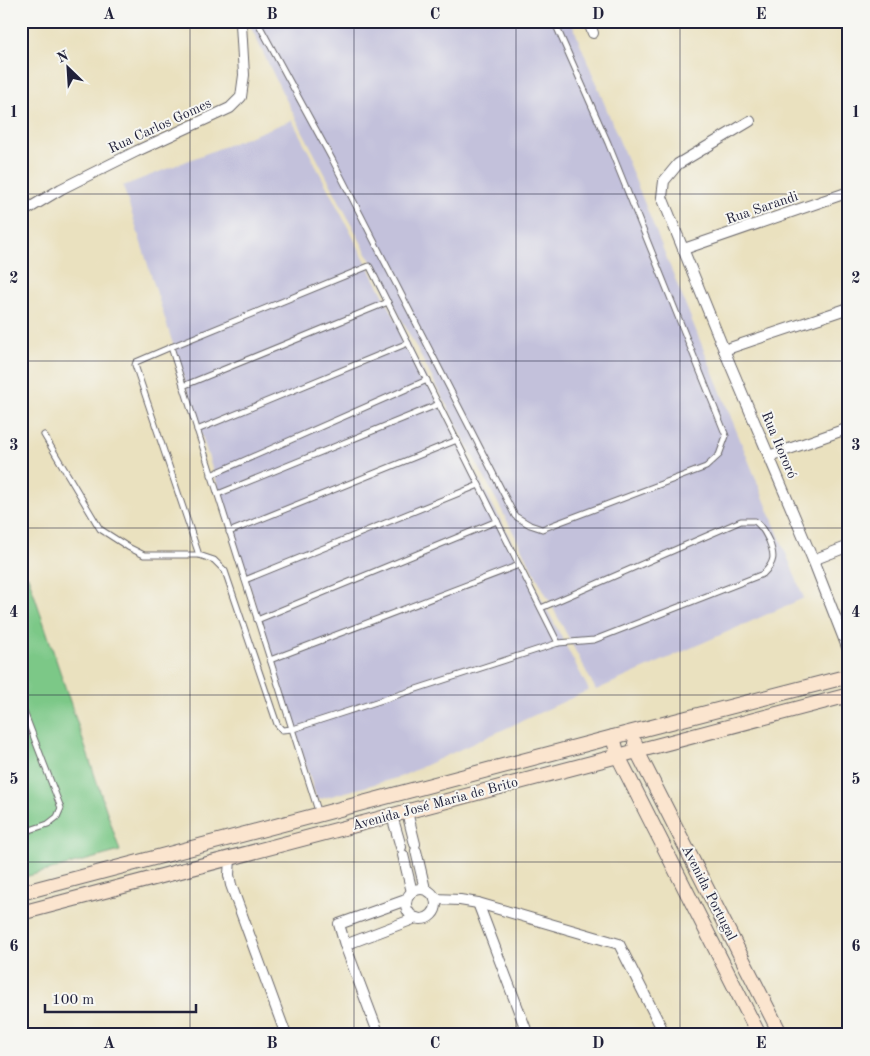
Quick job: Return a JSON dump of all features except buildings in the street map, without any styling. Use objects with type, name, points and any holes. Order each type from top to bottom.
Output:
[{"type":"main road","name":"Avenida José Maria de Brito","points":[[21,893],[849,676]]},
{"type":"main road","name":"Avenida José Maria de Brito","points":[[21,912],[849,695]]},
{"type":"main road","name":"Avenida Portugal","points":[[633,732],[637,751],[781,1035]]},
{"type":"main road","name":"Avenida Portugal","points":[[613,737],[618,756],[759,1035]]},
{"type":"street","name":"Rua Carlos Gomes","points":[[21,213],[61,189],[230,108],[241,97],[244,75],[241,24],[239,21]]},
{"type":"street","points":[[588,21],[593,33]]},
{"type":"street","name":"Rua Itororó","points":[[750,121],[678,164],[664,181],[662,198],[813,560],[849,652]]},
{"type":"street","name":"Rua Sarandi","points":[[684,250],[849,192]]},
{"type":"street","points":[[724,350],[849,308]]},
{"type":"street","points":[[769,456],[849,428]]},
{"type":"street","points":[[813,560],[849,546]]},
{"type":"street","points":[[407,812],[425,889]]},
{"type":"street","points":[[392,816],[402,854],[409,896],[406,905],[409,913],[416,918]]},
{"type":"street","points":[[402,854],[416,850]]},
{"type":"street","points":[[230,858],[229,875],[231,885],[286,1035]]},
{"type":"street","points":[[346,945],[416,918],[430,916],[436,908],[436,899],[430,891],[425,889],[416,890],[409,896],[340,924],[346,945],[379,1035]]},
{"type":"street","points":[[436,899],[478,903],[619,944],[665,1035]]},
{"type":"street","points":[[478,903],[528,1035]]},
{"type":"lane","points":[[258,21],[333,161],[515,516],[530,525],[542,529],[706,467],[719,455],[726,436],[608,143],[554,21]]},
{"type":"lane","points":[[199,555],[134,365],[136,362],[171,347],[369,266],[558,642]]},
{"type":"lane","points":[[183,386],[388,302]]},
{"type":"lane","points":[[197,430],[408,343]]},
{"type":"lane","points":[[171,347],[319,814]]},
{"type":"lane","points":[[211,475],[427,380]]},
{"type":"lane","points":[[218,494],[438,404]]},
{"type":"lane","points":[[44,435],[100,529],[144,555],[199,555],[214,560],[225,571],[277,724],[282,730],[293,729],[558,642],[594,640],[763,574],[770,567],[774,554],[763,528],[755,521],[741,522],[540,608]]},
{"type":"lane","points":[[230,532],[457,440]]},
{"type":"lane","points":[[245,580],[479,485]]},
{"type":"lane","points":[[257,620],[497,521]]},
{"type":"lane","points":[[270,660],[519,564]]},
{"type":"lane","points":[[21,704],[61,808],[57,817],[48,824],[21,833]]},
{"type":"shaded area","points":[[248,21],[571,21],[804,598],[596,690],[281,90]]},
{"type":"shaded area","points":[[292,120],[589,690],[400,777],[317,800],[123,186]]},
{"type":"green space","points":[[28,576],[120,851],[21,878],[21,578]]}]
